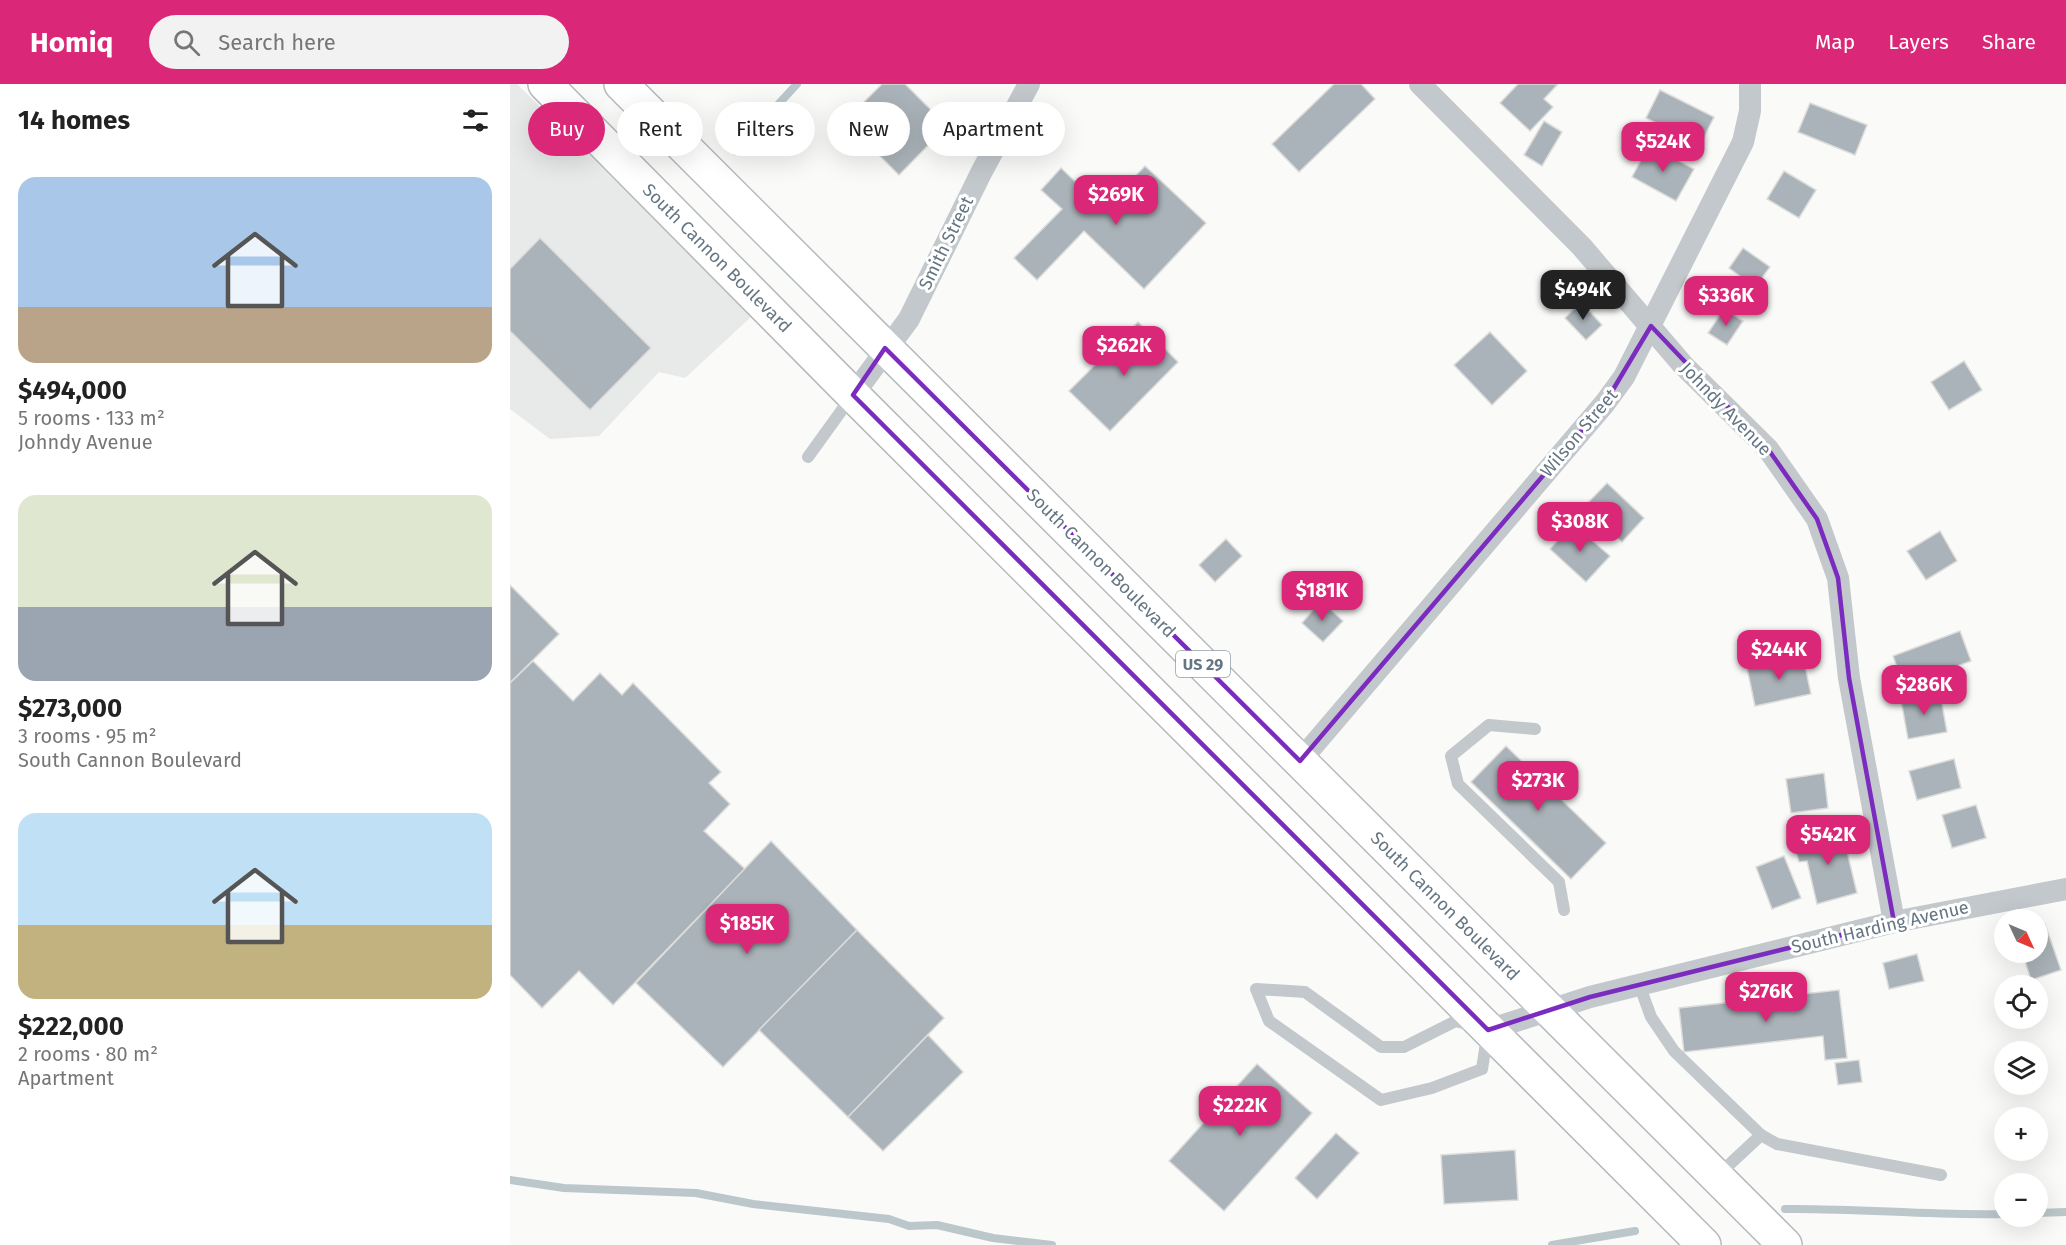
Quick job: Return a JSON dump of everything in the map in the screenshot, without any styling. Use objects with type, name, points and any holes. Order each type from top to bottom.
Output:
[{"type":"main road","name":"South Cannon Boulevard","points":[[544,84],[852,395],[1704,1245]]},
{"type":"main road","name":"South Cannon Boulevard","points":[[621,84],[1785,1245]]},
{"type":"street","name":"Smith Street","points":[[852,395],[885,348],[909,319],[982,171],[1029,84]]},
{"type":"street","name":"Johndy Avenue","points":[[1420,84],[1582,246],[1683,365],[1768,450],[1817,519],[1838,578],[1849,678],[1894,922]]},
{"type":"street","name":"Wilson Street","points":[[1300,761],[1605,404],[1624,377],[1652,326],[1743,142],[1750,111],[1750,84]]},
{"type":"street","name":"South Harding Avenue","points":[[1488,1030],[1590,997],[1639,984],[1894,922],[2066,889]]},
{"type":"lane","points":[[808,457],[852,395]]},
{"type":"lane","points":[[1535,729],[1489,724],[1451,756],[1458,784],[1559,882],[1564,910]]},
{"type":"lane","points":[[1639,984],[1651,1017],[1674,1051],[1761,1135],[1777,1144],[1941,1175]]},
{"type":"lane","points":[[1256,989],[1305,992],[1381,1047],[1404,1047],[1456,1021],[1488,1030],[1482,1069],[1432,1088],[1381,1100],[1269,1021],[1256,989]]},
{"type":"lane","points":[[1716,1176],[1761,1135]]},
{"type":"highlighted area","points":[[1651,326],[1768,449],[1817,519],[1838,578],[1849,678],[1894,922],[1590,997],[1488,1030],[853,395],[885,348],[1300,761],[1605,403]]},
{"type":"shaded area","points":[[510,84],[517,84],[535,102],[528,102],[528,156],[590,156],[752,316],[685,378],[659,372],[599,436],[550,439],[510,409]]},
{"type":"building","points":[[882,84],[905,84],[923,102],[922,152],[899,175],[880,156],[910,156],[910,102],[864,102]]},
{"type":"building","points":[[1334,84],[1361,84],[1375,99],[1299,172],[1272,144]]},
{"type":"building","points":[[1518,84],[1558,84],[1544,99],[1553,107],[1530,131],[1500,103]]},
{"type":"building","points":[[1660,90],[1714,117],[1700,145],[1646,118]]},
{"type":"building","points":[[1810,103],[1867,125],[1855,155],[1798,132]]},
{"type":"building","points":[[1544,121],[1562,132],[1542,166],[1524,155]]},
{"type":"building","points":[[1649,145],[1694,169],[1676,201],[1632,177]]},
{"type":"building","points":[[1145,166],[1206,223],[1144,289],[1084,231],[1037,280],[1014,258],[1062,209],[1041,190],[1061,168],[1104,209]]},
{"type":"building","points":[[1784,171],[1816,190],[1799,218],[1767,199]]},
{"type":"building","points":[[540,238],[651,348],[590,410],[510,331],[510,269]]},
{"type":"building","points":[[1743,248],[1770,267],[1755,287],[1729,268]]},
{"type":"building","points":[[1581,302],[1602,325],[1586,340],[1565,318]]},
{"type":"building","points":[[1724,309],[1743,321],[1727,345],[1708,333]]},
{"type":"building","points":[[1138,322],[1178,362],[1110,431],[1069,391]]},
{"type":"building","points":[[1490,332],[1527,371],[1492,405],[1454,365]]},
{"type":"building","points":[[1964,361],[1982,390],[1949,410],[1931,382]]},
{"type":"building","points":[[1607,483],[1644,518],[1622,542],[1584,507]]},
{"type":"building","points":[[1573,524],[1610,556],[1586,582],[1550,549]]},
{"type":"building","points":[[1940,531],[1957,561],[1926,580],[1907,551]]},
{"type":"building","points":[[1226,539],[1242,556],[1215,582],[1199,565]]},
{"type":"building","points":[[510,585],[559,634],[510,683]]},
{"type":"building","points":[[1321,601],[1343,621],[1323,642],[1302,623]]},
{"type":"building","points":[[1960,631],[1971,661],[1904,686],[1893,656]]},
{"type":"building","points":[[1803,657],[1811,694],[1755,706],[1747,668]]},
{"type":"building","points":[[533,661],[573,701],[600,673],[622,695],[633,683],[721,772],[709,783],[730,804],[704,831],[745,869],[613,1005],[579,971],[542,1008],[510,975],[510,683]]},
{"type":"building","points":[[1940,693],[1947,732],[1908,739],[1901,700]]},
{"type":"building","points":[[1506,746],[1606,843],[1571,879],[1471,782]]},
{"type":"building","points":[[1954,759],[1961,788],[1917,800],[1909,771]]},
{"type":"building","points":[[1824,773],[1828,808],[1791,813],[1786,779]]},
{"type":"building","points":[[1976,805],[1986,838],[1952,848],[1942,815]]},
{"type":"building","points":[[1842,831],[1857,893],[1817,904],[1807,861],[1799,862],[1794,843]]},
{"type":"building","points":[[771,841],[857,930],[723,1067],[636,983]]},
{"type":"building","points":[[1784,856],[1801,898],[1772,909],[1756,867]]},
{"type":"building","points":[[857,930],[944,1018],[848,1117],[759,1030]]},
{"type":"building","points":[[2048,933],[2061,970],[2046,975],[2029,975],[2026,963],[2048,963]]},
{"type":"building","points":[[1917,954],[1924,981],[1889,989],[1883,963]]},
{"type":"building","points":[[1839,990],[1847,1058],[1825,1060],[1823,1036],[1684,1052],[1679,1008]]},
{"type":"building","points":[[928,1035],[963,1072],[883,1151],[848,1117]]},
{"type":"building","points":[[1859,1060],[1862,1082],[1838,1085],[1835,1063]]},
{"type":"building","points":[[1257,1064],[1312,1113],[1224,1211],[1169,1161]]},
{"type":"building","points":[[1336,1133],[1359,1153],[1317,1199],[1295,1178]]},
{"type":"building","points":[[1515,1150],[1518,1200],[1444,1204],[1441,1155]]},
{"type":"waterway","points":[[780,102],[797,84]]},
{"type":"waterway","points":[[510,1180],[564,1188],[696,1193],[753,1204],[889,1219],[909,1226],[937,1225],[993,1238],[1052,1245]]},
{"type":"waterway","points":[[1785,1209],[1994,1214]]},
{"type":"waterway","points":[[2048,1213],[2066,1212]]},
{"type":"waterway","points":[[1552,1245],[1635,1231]]}]
